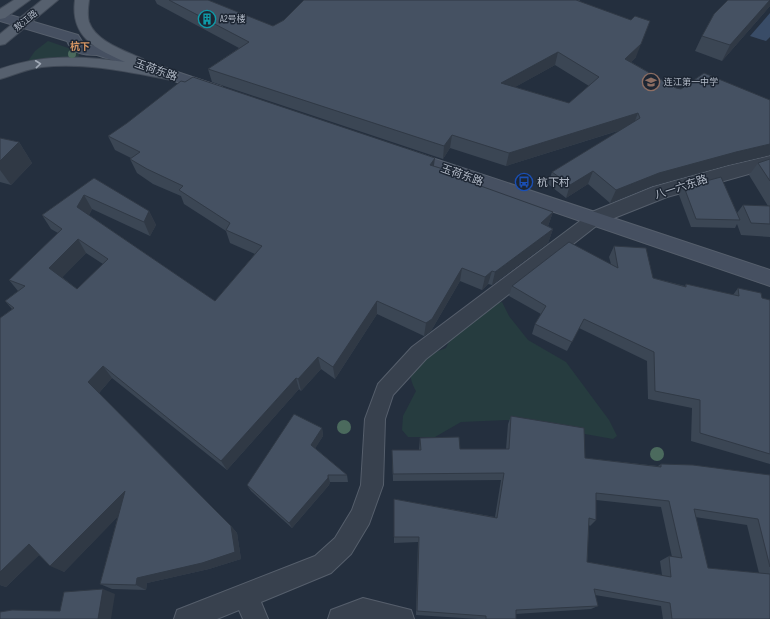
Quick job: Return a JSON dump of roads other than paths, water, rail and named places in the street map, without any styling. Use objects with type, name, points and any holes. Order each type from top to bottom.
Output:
[{"type":"main road","name":"敖江路","points":[[0,15],[24,0]]},
{"type":"main road","name":"敖江路","points":[[0,41],[51,0]]},
{"type":"main road","points":[[82,0],[82,22],[90,34],[110,49],[170,75]]},
{"type":"main road","name":"玉荷东路","points":[[0,15],[72,38],[76,46],[84,50],[98,50],[230,95]]},
{"type":"main road","points":[[72,38],[90,34]]},
{"type":"main road","points":[[0,74],[35,64],[63,62],[106,64],[170,75]]},
{"type":"main road","name":"玉荷东路","points":[[387,149],[770,278]]},
{"type":"street","name":"八一六东路","points":[[594,219],[660,192],[728,172],[770,162]]},
{"type":"street","points":[[186,619],[323,565],[343,546],[361,516],[372,485],[372,455],[375,419],[385,390],[419,353],[594,219]]},
{"type":"street","points":[[246,596],[256,619]]},
{"type":"street","points":[[340,619],[363,610],[402,619]]},
{"type":"water","points":[[770,13],[770,37],[766,41],[750,36]]},
{"type":"place","name":"A2号楼","points":[[207,19]]},
{"type":"place","name":"连江第一中学","points":[[651,82]]},
{"type":"place","name":"杭下村","points":[[524,182]]},
{"type":"district","name":"杭下","points":[[80,47]]}]
